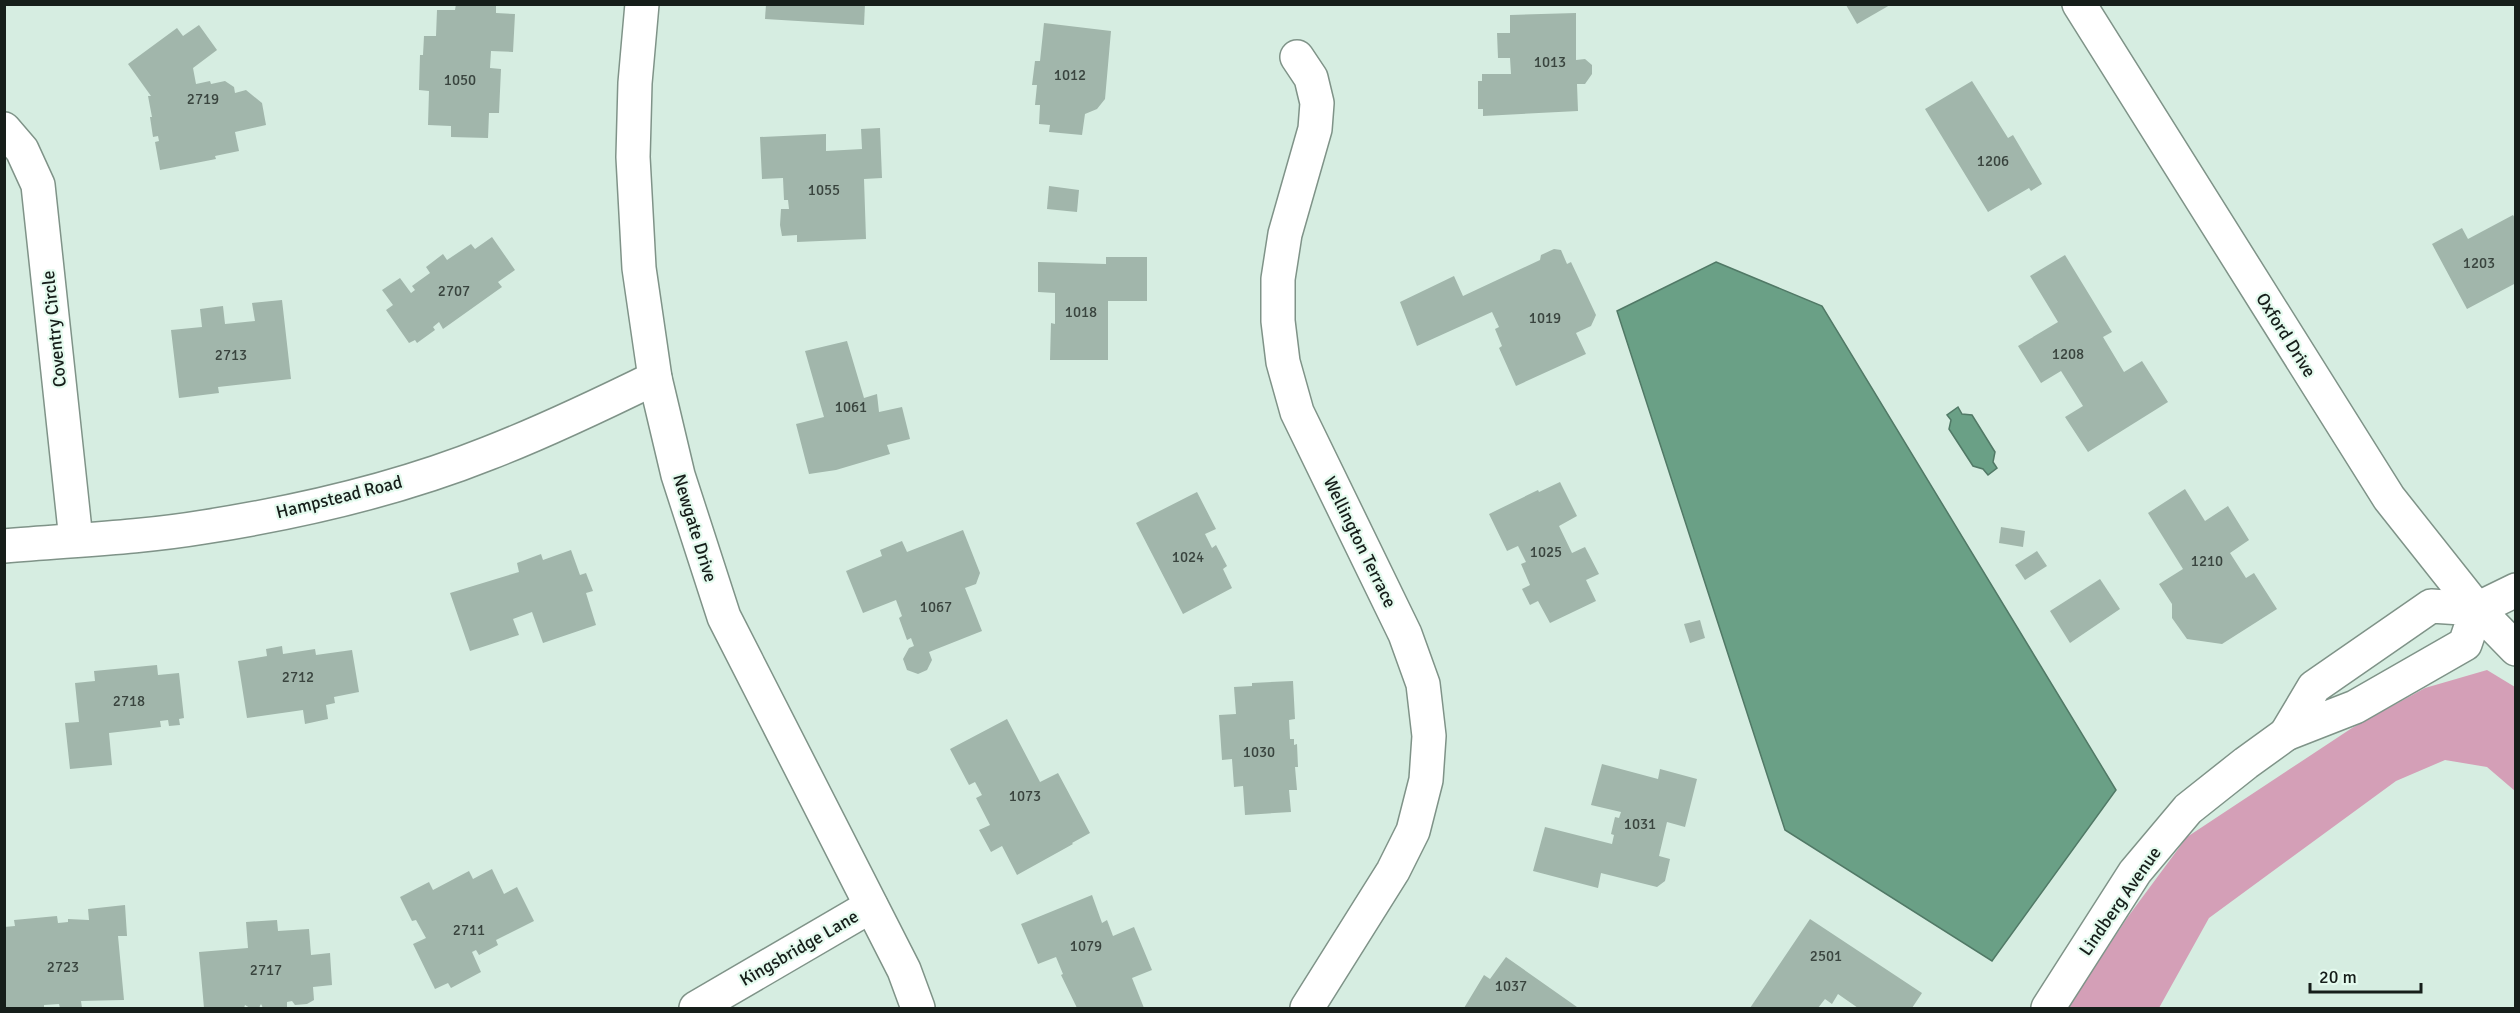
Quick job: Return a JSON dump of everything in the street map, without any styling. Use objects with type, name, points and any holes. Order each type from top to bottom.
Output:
[{"type":"street","name":"Newgate Drive","points":[[642,4],[635,83],[633,157],[639,268],[655,378],[678,475],[724,617],[904,970],[918,1008]]},
{"type":"street","name":"Oxford Drive","points":[[2079,4],[2389,498],[2477,609],[2516,649]]},
{"type":"street","name":"Wellington Terrace","points":[[1297,57],[1311,78],[1317,103],[1316,129],[1286,234],[1278,279],[1278,321],[1283,362],[1297,412],[1405,634],[1422,684],[1429,736],[1426,780],[1413,831],[1393,871],[1307,1008]]},
{"type":"street","name":"Coventry Circle","points":[[4,129],[22,150],[38,185],[75,540]]},
{"type":"street","name":"Hampstead Road","points":[[4,546],[140,536],[312,507],[401,483],[488,454],[573,418],[655,378]]},
{"type":"street","name":"Lindberg Avenue","points":[[2286,734],[2314,687],[2431,606],[2477,609],[2516,590]]},
{"type":"street","name":"Lindberg Avenue","points":[[2048,1008],[2135,872],[2187,809],[2286,734],[2355,706],[2465,644],[2477,609]]},
{"type":"street","name":"Kingsbridge Lane","points":[[696,1008],[871,906]]},
{"type":"shaded area","points":[[1716,262],[1822,306],[2116,790],[1992,961],[1785,830],[1617,311]]},
{"type":"shaded area","points":[[1958,407],[1962,414],[1972,415],[1995,452],[1993,462],[1997,468],[1988,475],[1983,469],[1973,466],[1949,429],[1951,420],[1947,415]]},
{"type":"shaded area","points":[[2487,670],[2515,687],[2515,791],[2487,767],[2445,760],[2396,781],[2209,918],[2159,1008],[2068,1008],[2127,918],[2187,837],[2352,728],[2425,688]]},
{"type":"building","points":[[456,4],[496,6],[496,13],[515,14],[513,52],[491,51],[490,68],[501,69],[499,113],[489,113],[488,138],[451,137],[451,126],[428,125],[429,91],[419,90],[420,55],[423,55],[424,36],[436,36],[437,10],[455,10]]},
{"type":"building","points":[[766,4],[865,4],[864,25],[765,19]]},
{"type":"building","points":[[1846,5],[1890,5],[1857,24]]},
{"type":"building","points":[[1576,13],[1576,60],[1585,59],[1592,65],[1592,74],[1585,84],[1577,84],[1578,111],[1483,116],[1483,109],[1478,109],[1478,81],[1482,81],[1482,74],[1511,74],[1510,58],[1498,58],[1497,33],[1510,33],[1510,15]]},
{"type":"building","points":[[1044,23],[1111,31],[1105,99],[1097,109],[1085,114],[1082,135],[1049,132],[1050,125],[1039,124],[1040,105],[1035,105],[1037,85],[1032,85],[1035,61],[1040,61]]},
{"type":"building","points":[[199,25],[217,50],[193,68],[196,84],[225,81],[234,87],[235,93],[246,90],[262,103],[266,125],[235,132],[239,151],[215,156],[216,159],[160,170],[155,142],[159,141],[158,136],[153,137],[150,117],[152,117],[148,96],[151,96],[128,64],[177,28],[183,36]]},
{"type":"building","points":[[1972,81],[2008,138],[2013,135],[2042,184],[2031,191],[2029,188],[1988,212],[1925,109]]},
{"type":"building","points":[[880,128],[882,178],[864,179],[866,239],[797,242],[797,235],[782,236],[781,209],[789,209],[788,200],[784,200],[783,178],[762,179],[760,137],[826,134],[826,151],[862,149],[861,129]]},
{"type":"building","points":[[1049,186],[1079,190],[1077,212],[1047,209]]},
{"type":"building","points":[[2513,215],[2516,220],[2516,283],[2467,309],[2432,244],[2462,228],[2468,239]]},
{"type":"building","points":[[492,237],[515,270],[498,282],[502,287],[443,329],[439,322],[433,327],[435,330],[417,343],[415,340],[409,343],[386,310],[393,305],[382,290],[400,278],[411,293],[415,290],[412,286],[430,273],[426,267],[443,254],[447,260],[471,244],[475,249]]},
{"type":"building","points":[[1554,249],[1561,250],[1567,264],[1571,262],[1596,315],[1591,326],[1576,333],[1586,354],[1516,386],[1499,348],[1502,346],[1495,329],[1499,327],[1492,312],[1417,346],[1400,302],[1454,276],[1463,296],[1540,260],[1541,255]]},
{"type":"building","points":[[2065,255],[2112,332],[2103,337],[2124,372],[2142,361],[2168,402],[2088,452],[2065,417],[2083,406],[2061,371],[2041,383],[2018,346],[2058,322],[2030,276]]},
{"type":"building","points":[[1106,257],[1147,257],[1147,301],[1108,301],[1108,360],[1050,360],[1051,323],[1055,324],[1055,293],[1038,292],[1038,262],[1106,264]]},
{"type":"building","points":[[282,300],[291,379],[218,387],[219,393],[179,398],[171,330],[202,327],[200,309],[223,306],[225,324],[255,321],[252,303]]},
{"type":"building","points":[[847,341],[864,398],[877,394],[879,412],[902,407],[910,439],[887,445],[890,454],[836,470],[809,474],[796,424],[824,417],[805,351]]},
{"type":"building","points":[[1560,482],[1577,516],[1559,526],[1572,553],[1585,547],[1599,574],[1586,580],[1596,601],[1550,623],[1538,601],[1530,605],[1522,589],[1530,585],[1521,564],[1526,562],[1518,546],[1507,551],[1489,514]]},
{"type":"building","points":[[2185,489],[2205,521],[2228,506],[2249,540],[2230,553],[2246,578],[2254,573],[2277,609],[2222,644],[2187,639],[2172,618],[2172,604],[2159,584],[2183,569],[2148,513]]},
{"type":"building","points":[[1197,492],[1216,529],[1205,534],[1212,548],[1216,545],[1227,566],[1223,569],[1232,588],[1183,614],[1136,523]]},
{"type":"building","points":[[2001,527],[2025,531],[2023,547],[1999,543]]},
{"type":"building","points":[[963,530],[980,573],[976,584],[965,588],[982,631],[929,652],[932,660],[927,670],[918,674],[907,670],[903,659],[909,648],[914,646],[911,638],[907,640],[899,618],[902,616],[896,600],[863,613],[846,571],[882,556],[880,550],[902,541],[907,552]]},
{"type":"building","points":[[571,550],[580,575],[586,573],[593,591],[586,593],[596,625],[543,643],[532,612],[513,619],[519,635],[470,651],[450,593],[519,572],[517,563],[541,554],[543,560]]},
{"type":"building","points":[[2037,551],[2047,566],[2025,580],[2015,565]]},
{"type":"building","points":[[2100,579],[2120,609],[2070,643],[2050,611]]},
{"type":"building","points":[[1700,620],[1705,638],[1690,643],[1684,624]]},
{"type":"building","points":[[282,646],[283,654],[315,649],[316,655],[352,650],[359,692],[334,697],[335,703],[326,705],[328,719],[305,724],[303,710],[247,718],[238,661],[267,656],[266,649]]},
{"type":"building","points":[[157,665],[158,675],[179,673],[184,718],[179,719],[180,725],[169,726],[168,720],[160,721],[161,727],[109,733],[112,765],[70,769],[65,723],[79,722],[75,683],[95,681],[94,671]]},
{"type":"building","points":[[1293,681],[1295,719],[1289,720],[1290,739],[1294,739],[1294,745],[1297,744],[1298,767],[1295,767],[1297,790],[1289,790],[1291,812],[1245,815],[1243,786],[1234,787],[1232,759],[1222,760],[1219,715],[1236,714],[1234,687],[1252,686],[1252,683]]},
{"type":"building","points":[[1007,719],[1040,782],[1058,773],[1090,833],[1017,875],[1002,846],[991,852],[979,830],[990,825],[976,798],[982,795],[975,782],[969,785],[950,749]]},
{"type":"building","points":[[1602,764],[1658,779],[1660,769],[1697,779],[1685,827],[1667,822],[1659,856],[1670,859],[1665,881],[1657,887],[1601,873],[1598,888],[1533,871],[1545,827],[1612,844],[1614,835],[1611,834],[1615,817],[1619,818],[1621,812],[1591,805]]},
{"type":"building","points":[[492,869],[504,894],[517,887],[534,921],[496,940],[498,945],[479,955],[476,950],[472,952],[481,972],[451,988],[448,983],[435,989],[413,944],[426,938],[416,920],[412,921],[400,897],[429,882],[433,890],[469,871],[473,879]]},
{"type":"building","points":[[1092,895],[1102,923],[1107,920],[1113,936],[1134,927],[1152,970],[1132,978],[1144,1008],[1077,1008],[1061,975],[1063,974],[1056,957],[1038,964],[1021,924]]},
{"type":"building","points":[[125,905],[127,936],[118,936],[124,1000],[81,1001],[82,1008],[60,1008],[59,1004],[44,1005],[44,1008],[4,1008],[4,927],[15,926],[14,920],[57,916],[58,923],[68,922],[68,919],[89,920],[88,909]]},
{"type":"building","points":[[1810,919],[1922,993],[1912,1008],[1858,1008],[1838,994],[1832,1004],[1825,999],[1818,1008],[1750,1008]]},
{"type":"building","points":[[277,920],[278,931],[309,929],[311,955],[330,953],[332,985],[313,987],[314,1000],[307,1004],[295,1005],[292,1001],[287,1002],[287,1008],[263,1008],[261,1004],[259,1008],[250,1008],[245,1005],[244,1008],[204,1008],[199,952],[248,948],[246,922]]},
{"type":"building","points":[[1506,957],[1577,1007],[1464,1008],[1484,975],[1490,979]]}]
